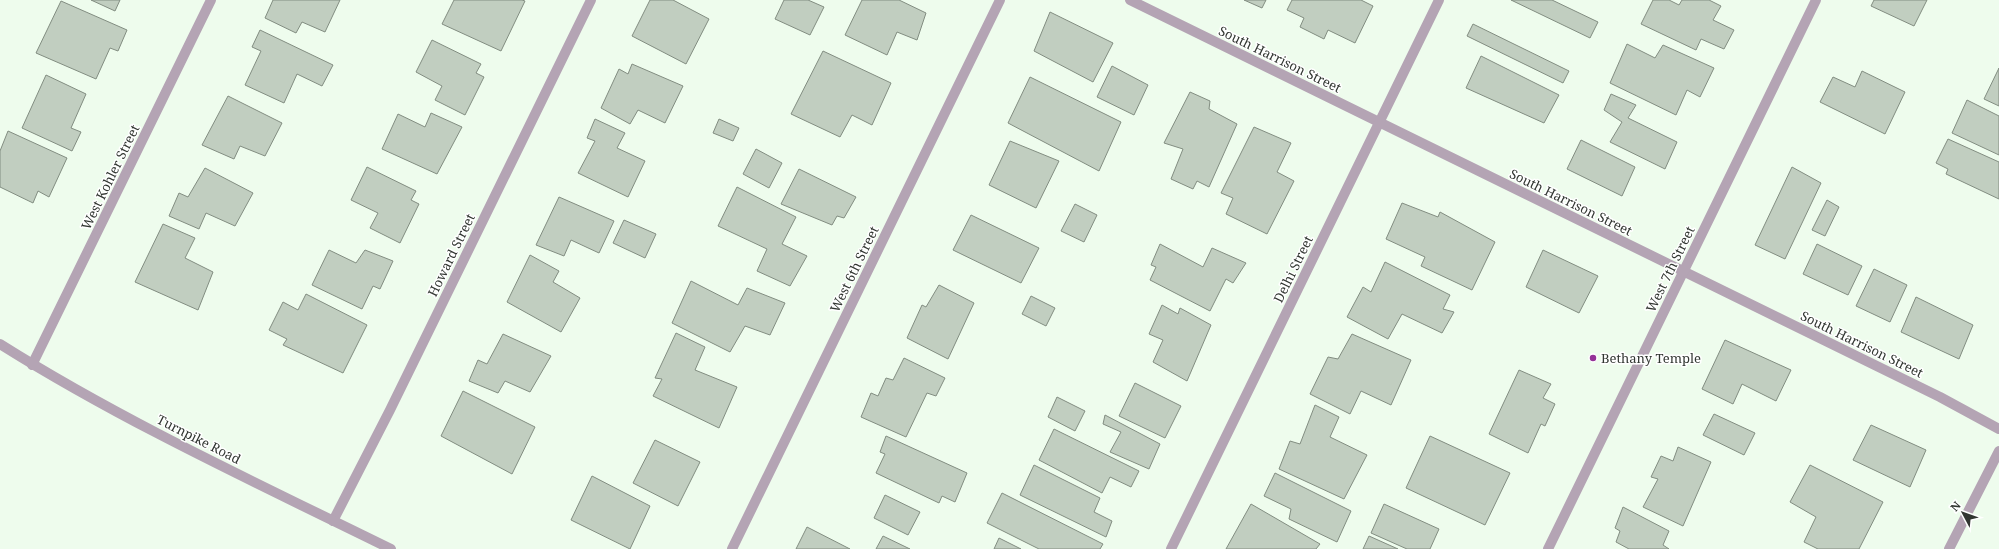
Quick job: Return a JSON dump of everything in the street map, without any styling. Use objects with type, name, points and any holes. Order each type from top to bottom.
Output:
[{"type":"street","name":"West Kohler Street","points":[[32,364],[211,0]]},
{"type":"street","name":"Howard Street","points":[[333,521],[390,410],[591,0]]},
{"type":"street","name":"West 6th Street","points":[[732,549],[1000,0]]},
{"type":"street","name":"South Harrison Street","points":[[1130,0],[1940,397],[1999,429]]},
{"type":"street","name":"Delhi Street","points":[[1171,549],[1439,0]]},
{"type":"street","name":"West 7th Street","points":[[1548,549],[1816,0]]},
{"type":"street","name":"Turnpike Road","points":[[0,344],[32,364],[149,429],[390,549]]},
{"type":"street","points":[[1949,549],[1999,451]]},
{"type":"building","points":[[91,0],[120,0],[115,11]]},
{"type":"building","points":[[273,0],[340,0],[325,32],[302,22],[296,33],[265,18]]},
{"type":"building","points":[[454,0],[525,1],[501,51],[442,24]]},
{"type":"building","points":[[650,0],[673,0],[709,19],[686,64],[632,36]]},
{"type":"building","points":[[784,0],[808,0],[824,7],[810,35],[775,19]]},
{"type":"building","points":[[862,0],[899,0],[926,13],[917,40],[897,32],[887,55],[845,35]]},
{"type":"building","points":[[1244,0],[1266,0],[1262,8]]},
{"type":"building","points":[[1292,0],[1361,0],[1373,6],[1355,43],[1328,30],[1324,39],[1300,27],[1304,18],[1287,10]]},
{"type":"building","points":[[1511,0],[1552,0],[1598,22],[1590,38]]},
{"type":"building","points":[[1653,0],[1669,0],[1679,5],[1682,0],[1709,0],[1721,6],[1713,20],[1734,30],[1724,49],[1701,39],[1696,50],[1641,24]]},
{"type":"building","points":[[1874,0],[1927,0],[1914,26],[1871,6]]},
{"type":"building","points":[[61,1],[127,30],[118,51],[110,48],[96,79],[36,53]]},
{"type":"building","points":[[1050,12],[1113,43],[1093,82],[1034,51]]},
{"type":"building","points":[[1473,24],[1569,71],[1563,83],[1467,36]]},
{"type":"building","points":[[260,30],[333,65],[322,86],[297,74],[284,103],[245,85],[261,51],[252,47]]},
{"type":"building","points":[[432,40],[481,64],[476,73],[484,77],[465,115],[435,100],[442,86],[416,72]]},
{"type":"building","points":[[1627,44],[1655,58],[1663,45],[1714,68],[1700,97],[1687,90],[1676,115],[1610,83]]},
{"type":"building","points":[[823,51],[891,83],[872,125],[852,115],[840,137],[791,114]]},
{"type":"building","points":[[1481,56],[1559,95],[1544,123],[1466,88]]},
{"type":"building","points":[[632,64],[683,86],[665,123],[638,110],[630,124],[601,108],[619,69],[628,74]]},
{"type":"building","points":[[1112,66],[1148,85],[1134,115],[1097,97]]},
{"type":"building","points":[[1999,68],[1999,106],[1984,99]]},
{"type":"building","points":[[1862,71],[1905,92],[1885,134],[1820,102],[1833,77],[1855,87]]},
{"type":"building","points":[[46,75],[86,94],[71,128],[81,132],[72,151],[22,128]]},
{"type":"building","points":[[1030,77],[1121,122],[1099,171],[1008,123]]},
{"type":"building","points":[[1190,92],[1210,101],[1209,109],[1237,124],[1209,187],[1197,181],[1193,189],[1171,179],[1183,149],[1164,143]]},
{"type":"building","points":[[1611,94],[1636,105],[1628,118],[1677,142],[1665,169],[1610,142],[1622,122],[1604,110]]},
{"type":"building","points":[[228,96],[282,123],[265,156],[240,146],[234,159],[202,145]]},
{"type":"building","points":[[1967,100],[1999,116],[1999,155],[1952,133]]},
{"type":"building","points":[[431,113],[462,127],[437,174],[382,149],[398,114],[425,127]]},
{"type":"building","points":[[595,119],[625,133],[617,148],[645,161],[628,197],[578,173],[595,141],[587,138]]},
{"type":"building","points":[[719,119],[739,128],[733,141],[713,133]]},
{"type":"building","points":[[1254,127],[1291,143],[1277,172],[1294,181],[1267,234],[1226,214],[1233,198],[1221,193]]},
{"type":"building","points":[[8,131],[67,158],[49,197],[38,191],[33,203],[0,187],[0,151]]},
{"type":"building","points":[[1948,139],[1999,162],[1999,199],[1946,174],[1948,169],[1936,163]]},
{"type":"building","points":[[1581,140],[1635,167],[1622,196],[1567,169]]},
{"type":"building","points":[[1010,141],[1059,161],[1036,208],[989,185]]},
{"type":"building","points":[[756,149],[782,163],[769,188],[743,174]]},
{"type":"building","points":[[367,167],[416,191],[411,200],[419,204],[400,243],[370,228],[378,213],[351,200]]},
{"type":"building","points":[[1792,167],[1821,183],[1785,259],[1755,245]]},
{"type":"building","points":[[205,168],[253,193],[235,226],[206,213],[199,229],[169,216],[179,193],[188,197]]},
{"type":"building","points":[[799,169],[856,197],[844,218],[837,216],[832,225],[781,204]]},
{"type":"building","points":[[737,187],[796,217],[782,244],[807,256],[790,286],[757,271],[767,249],[718,226]]},
{"type":"building","points":[[559,197],[614,221],[599,253],[571,240],[564,256],[536,245]]},
{"type":"building","points":[[1827,200],[1839,207],[1825,236],[1812,230]]},
{"type":"building","points":[[1402,203],[1438,217],[1440,212],[1495,242],[1472,290],[1421,266],[1425,257],[1386,239]]},
{"type":"building","points":[[1075,204],[1097,215],[1084,242],[1061,231]]},
{"type":"building","points":[[971,215],[1039,248],[1021,283],[953,250]]},
{"type":"building","points":[[624,220],[656,234],[645,258],[613,243]]},
{"type":"building","points":[[163,224],[195,238],[185,258],[213,272],[198,310],[135,282]]},
{"type":"building","points":[[1160,244],[1203,267],[1212,248],[1246,263],[1233,283],[1226,279],[1210,311],[1150,280],[1156,267],[1151,265]]},
{"type":"building","points":[[1817,244],[1862,266],[1848,295],[1803,274]]},
{"type":"building","points":[[329,250],[356,263],[365,250],[393,261],[380,289],[373,286],[362,309],[312,285]]},
{"type":"building","points":[[1543,250],[1598,276],[1579,313],[1526,287]]},
{"type":"building","points":[[530,255],[559,271],[553,282],[580,298],[561,332],[507,302]]},
{"type":"building","points":[[1385,262],[1450,295],[1443,309],[1454,312],[1442,333],[1402,314],[1388,339],[1347,317],[1363,287],[1371,292]]},
{"type":"building","points":[[1874,269],[1907,285],[1890,322],[1856,306]]},
{"type":"building","points":[[691,281],[738,305],[747,288],[785,303],[770,335],[745,326],[730,352],[672,323]]},
{"type":"building","points":[[939,285],[974,303],[948,359],[907,338],[922,305],[926,307]]},
{"type":"building","points":[[306,294],[367,325],[343,373],[283,345],[287,339],[269,330],[283,302],[298,310]]},
{"type":"building","points":[[1031,296],[1055,308],[1046,326],[1022,314]]},
{"type":"building","points":[[1916,297],[1973,325],[1959,359],[1901,332]]},
{"type":"building","points":[[1162,305],[1178,314],[1180,308],[1211,325],[1187,381],[1153,362],[1163,340],[1149,334]]},
{"type":"building","points":[[676,333],[705,347],[695,370],[737,387],[719,428],[653,396],[662,379],[655,378]]},
{"type":"building","points":[[503,334],[551,356],[530,392],[505,381],[498,393],[469,381],[478,360],[487,364]]},
{"type":"building","points":[[1352,334],[1411,360],[1391,405],[1361,391],[1350,414],[1310,394],[1328,357],[1338,359]]},
{"type":"building","points":[[1725,340],[1791,370],[1776,401],[1742,384],[1733,404],[1702,389]]},
{"type":"building","points":[[904,358],[945,378],[936,396],[927,393],[906,437],[861,417],[871,393],[878,396],[886,378],[893,380]]},
{"type":"building","points":[[1519,370],[1551,384],[1543,398],[1555,404],[1545,426],[1541,424],[1528,453],[1489,434]]},
{"type":"building","points":[[1135,383],[1181,406],[1165,438],[1119,416]]},
{"type":"building","points":[[463,391],[535,427],[512,474],[441,436]]},
{"type":"building","points":[[1057,397],[1085,411],[1075,431],[1048,417]]},
{"type":"building","points":[[1315,405],[1339,417],[1330,437],[1367,455],[1344,499],[1279,469],[1290,441],[1300,444]]},
{"type":"building","points":[[1714,414],[1755,433],[1744,455],[1703,435]]},
{"type":"building","points":[[1105,415],[1160,444],[1149,469],[1110,452],[1121,432],[1103,424]]},
{"type":"building","points":[[1871,425],[1926,450],[1910,487],[1853,460]]},
{"type":"building","points":[[1054,429],[1139,471],[1131,487],[1110,477],[1102,493],[1039,460]]},
{"type":"building","points":[[886,436],[967,473],[955,502],[942,496],[939,503],[876,473],[885,454],[880,452]]},
{"type":"building","points":[[1430,436],[1510,473],[1485,525],[1406,488]]},
{"type":"building","points":[[655,440],[700,462],[678,506],[633,483]]},
{"type":"building","points":[[1678,447],[1711,462],[1683,526],[1643,507],[1658,479],[1651,477],[1661,456],[1673,461]]},
{"type":"building","points":[[1034,465],[1100,498],[1094,512],[1112,521],[1106,537],[1020,495]]},
{"type":"building","points":[[1810,465],[1883,502],[1859,549],[1818,549],[1804,542],[1816,517],[1790,502]]},
{"type":"building","points":[[1275,473],[1351,511],[1337,542],[1289,519],[1291,509],[1264,496]]},
{"type":"building","points":[[592,476],[650,506],[630,549],[571,520]]},
{"type":"building","points":[[1002,493],[1103,544],[1100,549],[1039,549],[987,523]]},
{"type":"building","points":[[885,495],[920,512],[908,535],[874,518]]},
{"type":"building","points":[[1251,504],[1320,544],[1316,549],[1226,549]]},
{"type":"building","points":[[1384,504],[1439,529],[1430,549],[1407,549],[1371,533]]},
{"type":"building","points":[[1623,507],[1669,531],[1663,545],[1669,549],[1629,549],[1616,542],[1620,531],[1615,528]]},
{"type":"building","points":[[807,527],[850,549],[796,549]]},
{"type":"building","points":[[883,536],[910,549],[876,549]]},
{"type":"building","points":[[1369,536],[1398,549],[1363,549]]},
{"type":"building","points":[[999,538],[1021,549],[994,549]]},
{"type":"place","name":"Bethany Temple","points":[[1593,358]]}]
